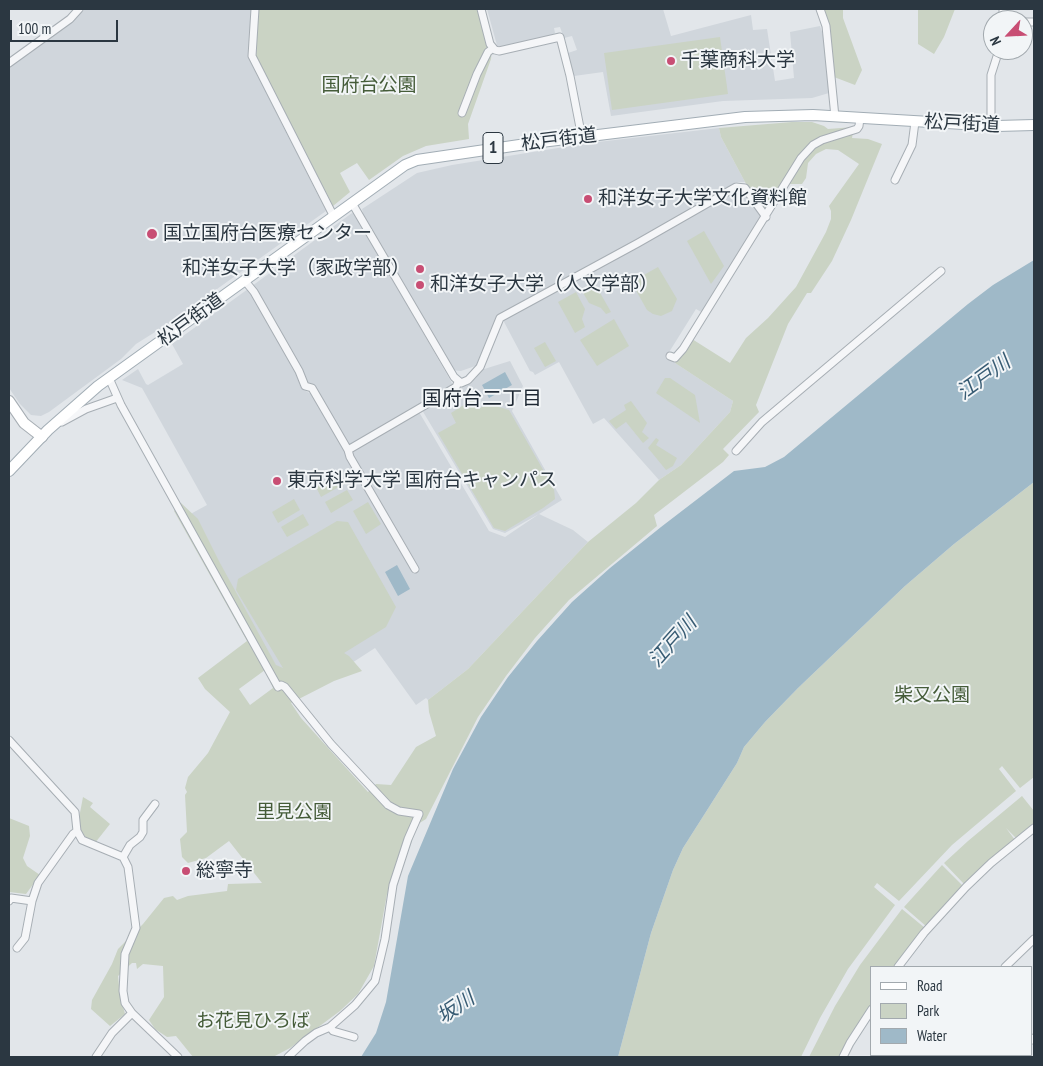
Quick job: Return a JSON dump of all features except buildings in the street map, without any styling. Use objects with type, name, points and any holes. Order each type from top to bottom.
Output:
[{"type":"main road","name":"松戸街道","points":[[9,471],[79,402],[109,378],[404,165],[417,160],[746,117],[803,114],[991,126],[1034,125]]},
{"type":"main road","points":[[9,401],[24,423],[45,434]]},
{"type":"street","points":[[9,64],[70,20],[79,9]]},
{"type":"street","points":[[255,9],[252,56],[334,217]]},
{"type":"street","points":[[481,9],[492,48],[498,51],[560,37],[582,138]]},
{"type":"street","points":[[820,9],[826,26],[835,117]]},
{"type":"street","points":[[462,113],[488,52],[492,48]]},
{"type":"street","points":[[991,126],[991,81],[996,60]]},
{"type":"street","points":[[670,356],[675,358],[683,349],[801,158],[813,145],[822,140],[857,129],[860,118]]},
{"type":"street","points":[[895,180],[912,145],[915,122]]},
{"type":"street","points":[[458,382],[465,382],[480,367],[500,318],[736,187],[746,188],[766,217]]},
{"type":"street","points":[[352,203],[449,370],[458,382]]},
{"type":"street","points":[[736,452],[762,422],[941,271]]},
{"type":"street","points":[[245,281],[254,292],[299,371],[305,386],[312,388],[415,569]]},
{"type":"street","points":[[109,378],[117,398],[278,687],[281,685],[285,686],[331,744],[388,805],[399,811],[419,814],[401,858],[393,885],[385,939],[375,981],[356,1005],[330,1027],[316,1033],[305,1041],[288,1057]]},
{"type":"street","points":[[348,450],[456,387],[458,382]]},
{"type":"street","points":[[45,434],[86,408],[117,398]]},
{"type":"street","points":[[9,740],[75,812],[77,831],[86,843],[123,857],[128,866],[136,928],[126,954],[123,997],[128,1009],[178,1057]]},
{"type":"street","points":[[123,857],[130,845],[140,837],[143,832],[143,820],[155,804]]},
{"type":"street","points":[[899,966],[924,933],[966,887],[1004,852],[1034,828]]},
{"type":"street","points":[[17,948],[25,938],[32,901],[38,883],[77,831]]},
{"type":"street","points":[[9,901],[11,898],[32,901]]},
{"type":"street","points":[[1006,966],[1034,939]]},
{"type":"street","points":[[843,1057],[870,1012]]},
{"type":"street","points":[[96,1057],[112,1034],[132,1013]]},
{"type":"street","points":[[330,1027],[333,1031],[354,1037]]},
{"type":"street","points":[[1010,1057],[1014,1056]]},
{"type":"shaded area","name":"国立国府台医療センター","points":[[82,9],[253,9],[248,57],[326,211],[171,322],[136,344],[121,359],[49,412],[41,416],[31,415],[20,404],[9,388],[9,66]]},
{"type":"shaded area","name":"千葉商科大学","points":[[487,9],[663,9],[671,36],[751,15],[753,30],[767,29],[775,81],[794,78],[790,32],[820,26],[824,38],[829,93],[812,98],[723,101],[611,116],[603,72],[574,76],[568,53],[577,50],[572,36],[564,38],[560,27],[554,28],[555,33],[551,36],[498,49]]},
{"type":"shaded area","points":[[719,128],[721,137],[745,182],[736,182],[636,241],[499,315],[478,365],[461,371],[451,370],[364,217],[362,209],[417,173],[452,165],[589,143]]},
{"type":"shaded area","points":[[736,189],[744,191],[762,219],[703,313],[696,309],[666,357],[733,401],[730,412],[681,465],[659,480],[604,418],[593,424],[559,362],[535,375],[530,371],[503,320]]},
{"type":"shaded area","points":[[352,213],[355,214],[453,385],[349,447],[313,386],[307,382],[252,286]]},
{"type":"shaded area","name":"東京科学大学 国府台キャンパス","points":[[248,289],[253,294],[298,373],[302,389],[313,395],[412,571],[419,567],[352,454],[354,450],[419,412],[489,531],[505,537],[539,514],[573,530],[588,542],[468,669],[428,700],[426,698],[416,705],[375,648],[307,692],[284,679],[185,517],[207,505],[142,388],[122,380],[138,369],[148,385],[183,364],[172,344]]},
{"type":"shaded area","points":[[510,361],[523,386],[512,411],[562,500],[505,533],[493,529],[422,410],[466,385],[476,378],[481,370]]},
{"type":"green space","name":"国府台公園","points":[[258,9],[481,9],[492,48],[491,59],[468,124],[469,139],[426,146],[403,156],[369,180],[357,163],[340,173],[350,192],[333,206],[256,56]]},
{"type":"green space","points":[[824,9],[843,9],[843,18],[862,70],[855,85],[834,77],[830,27]]},
{"type":"green space","points":[[918,9],[955,9],[944,37],[934,54],[918,44]]},
{"type":"green space","points":[[720,37],[728,94],[612,110],[604,53]]},
{"type":"green space","points":[[812,122],[828,129],[854,127],[852,138],[868,139],[882,144],[832,261],[811,293],[807,293],[788,324],[756,405],[759,412],[723,449],[729,455],[723,462],[654,515],[657,526],[569,600],[535,638],[506,676],[478,717],[426,819],[418,824],[408,851],[387,894],[374,966],[358,994],[340,1011],[290,1048],[273,1057],[193,1057],[176,1036],[167,1037],[155,1029],[149,1020],[164,997],[163,966],[143,964],[137,969],[136,963],[132,963],[118,976],[125,1014],[110,1026],[91,1009],[92,1000],[118,949],[143,924],[164,898],[173,896],[177,900],[188,896],[227,891],[228,884],[262,883],[229,841],[206,858],[188,863],[182,857],[180,839],[187,832],[185,795],[187,792],[185,788],[188,777],[208,753],[230,712],[205,689],[198,678],[247,641],[174,511],[181,503],[198,519],[276,665],[283,668],[236,590],[238,579],[337,521],[348,522],[396,607],[386,627],[344,653],[362,671],[334,681],[291,703],[301,718],[368,792],[376,784],[391,785],[416,747],[436,736],[429,712],[428,700],[468,669],[588,542],[636,503],[659,480],[681,465],[730,412],[733,401],[675,363],[692,339],[730,363],[746,338],[768,318],[796,287],[826,232],[831,219],[829,206],[859,164],[838,150],[826,149],[816,154],[808,163],[806,178],[802,184],[781,184],[766,209],[762,208],[745,182],[721,137],[719,128]],"holes":[[[265,670],[273,688],[250,705],[239,689]]]},
{"type":"green space","points":[[704,231],[724,266],[711,284],[687,241]]},
{"type":"green space","points":[[658,267],[677,299],[672,311],[661,316],[647,310],[629,278],[636,273],[642,276]]},
{"type":"green space","points":[[592,283],[595,284],[611,312],[606,314],[601,308],[589,303],[582,289]]},
{"type":"green space","points":[[576,292],[585,309],[582,319],[585,327],[575,333],[558,302]]},
{"type":"green space","points":[[614,319],[629,346],[597,366],[580,340]]},
{"type":"green space","points":[[545,342],[556,361],[545,367],[534,348]]},
{"type":"green space","points":[[665,378],[670,378],[695,395],[700,423],[656,393]]},
{"type":"green space","points":[[475,398],[480,408],[490,403],[509,410],[554,489],[555,499],[505,531],[494,528],[438,433],[456,423],[451,413]]},
{"type":"green space","points":[[631,401],[647,423],[642,432],[649,438],[643,443],[626,422],[616,429],[609,421],[626,410],[624,405]]},
{"type":"green space","points":[[656,438],[659,440],[656,445],[677,458],[673,466],[666,470],[648,448]]},
{"type":"green space","points":[[338,474],[344,484],[321,497],[316,487]]},
{"type":"green space","name":"柴又公園","points":[[1034,482],[1034,777],[1020,788],[1002,766],[999,769],[1016,791],[952,845],[899,901],[877,883],[874,887],[895,905],[848,969],[820,1018],[801,1057],[618,1057],[651,933],[673,870],[683,848],[737,763],[744,747],[798,688],[905,586],[954,544]]},
{"type":"green space","points":[[347,490],[353,500],[331,513],[325,502]]},
{"type":"green space","points":[[294,499],[300,510],[278,523],[272,512]]},
{"type":"green space","points":[[368,502],[381,524],[366,534],[353,511]]},
{"type":"green space","points":[[303,514],[309,525],[287,537],[281,527]]},
{"type":"green space","points":[[1022,796],[1034,811],[1034,825],[1017,839],[1006,828],[1015,840],[965,885],[944,863]]},
{"type":"green space","points":[[83,797],[93,803],[90,807],[110,824],[95,843],[86,838],[80,829],[79,818]]},
{"type":"green space","points":[[9,818],[29,826],[30,836],[23,858],[27,866],[40,875],[26,894],[9,892]]},
{"type":"green space","points":[[942,865],[963,886],[927,927],[904,907]]},
{"type":"green space","points":[[902,909],[925,928],[896,966],[870,966],[870,1007],[840,1057],[809,1057],[835,1006],[860,965]]},
{"type":"water","points":[[1034,260],[1034,482],[954,544],[905,586],[798,688],[744,747],[737,763],[683,848],[673,870],[651,933],[618,1057],[361,1057],[376,1033],[386,1002],[408,876],[453,769],[481,717],[508,677],[537,641],[572,602],[610,568],[734,471],[765,467],[784,457],[968,304],[993,285]]},
{"type":"water","points":[[505,372],[512,385],[489,398],[482,385]]},
{"type":"water","points":[[397,565],[410,589],[398,596],[385,572]]},
{"type":"place","name":"千葉商科大学","points":[[671,61]]},
{"type":"place","name":"和洋女子大学文化資料館","points":[[588,199]]},
{"type":"place","name":"国立国府台医療センター","points":[[152,234]]},
{"type":"place","name":"和洋女子大学（家政学部）","points":[[420,269]]},
{"type":"place","name":"和洋女子大学（人文学部）","points":[[420,285]]},
{"type":"place","name":"東京科学大学 国府台キャンパス","points":[[277,481]]},
{"type":"place","name":"総寧寺","points":[[186,871]]},
{"type":"district","name":"国府台二丁目","points":[[482,399]]},
{"type":"water label","name":"江戸川","points":[[984,378]]},
{"type":"water label","name":"江戸川","points":[[673,642]]},
{"type":"water label","name":"坂川","points":[[456,1008]]},
{"type":"park label","name":"里見公園","points":[[294,813]]},
{"type":"park label","name":"お花見ひろば","points":[[253,1022]]}]
